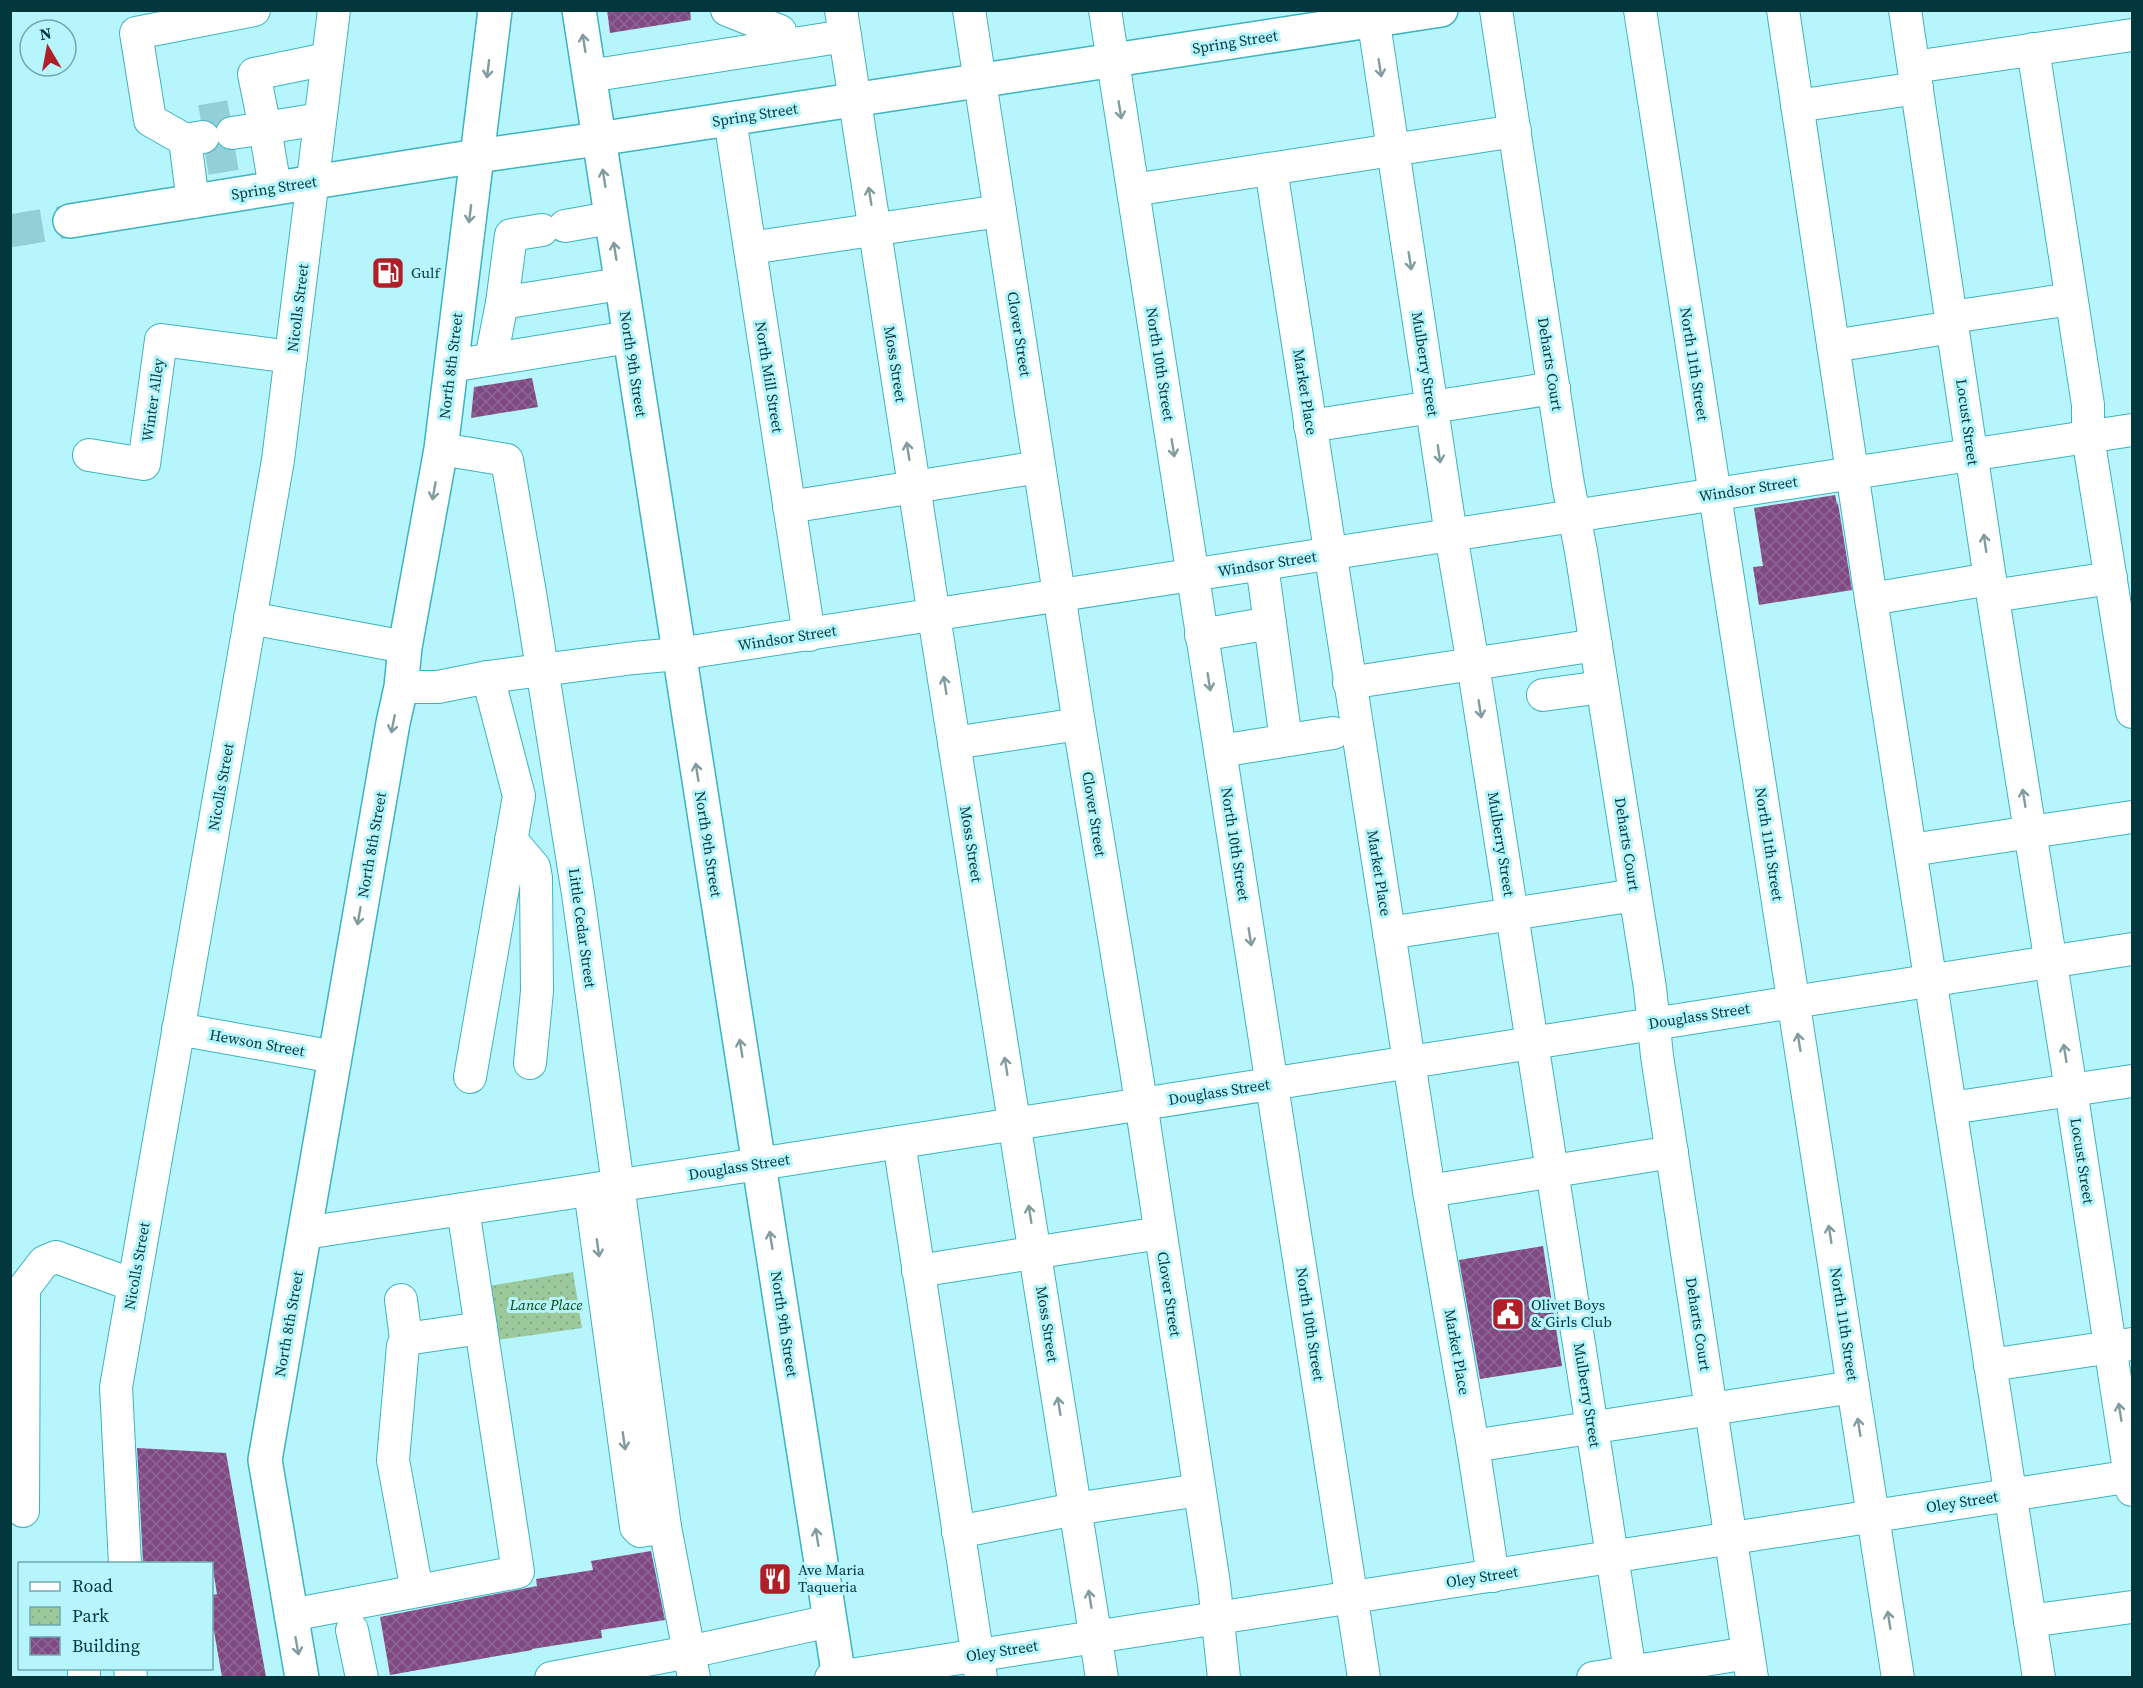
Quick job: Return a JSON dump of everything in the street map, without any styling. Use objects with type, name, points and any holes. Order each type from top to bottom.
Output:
[{"type":"main road","name":"North 8th Street","points":[[302,1677],[265,1460],[441,449],[495,10]]},
{"type":"main road","name":"North 9th Street","points":[[579,10],[620,284],[831,1621],[837,1677]]},
{"type":"main road","name":"Spring Street","points":[[70,222],[477,156],[1113,61],[1372,16],[1441,10]]},
{"type":"street","points":[[254,10],[136,33],[150,120],[205,139],[320,119]]},
{"type":"street","name":"Nicolls Street","points":[[125,1562],[116,1387],[278,460],[334,10]]},
{"type":"street","points":[[727,10],[780,29]]},
{"type":"street","name":"Clover Street","points":[[969,10],[1214,1584],[1224,1677]]},
{"type":"street","name":"North 10th Street","points":[[1105,10],[1364,1677]]},
{"type":"street","name":"Deharts Court","points":[[1496,10],[1635,895],[1750,1665]]},
{"type":"street","name":"North 11th Street","points":[[1640,10],[1898,1677]]},
{"type":"street","points":[[1783,10],[1871,599],[2039,1677]]},
{"type":"street","name":"Locust Street","points":[[1905,10],[1991,588],[2071,1090],[2121,1346],[2132,1481]]},
{"type":"street","name":"Mulberry Street","points":[[1372,16],[1451,535],[1631,1675]]},
{"type":"street","points":[[589,76],[780,29],[843,23]]},
{"type":"street","name":"Moss Street","points":[[843,23],[934,616],[1102,1677]]},
{"type":"street","points":[[1797,106],[2033,49],[2133,35]]},
{"type":"street","points":[[2033,49],[2088,405],[2088,437],[2133,712]]},
{"type":"street","points":[[275,188],[254,74],[327,59]]},
{"type":"street","name":"North Mill Street","points":[[730,119],[809,635]]},
{"type":"street","points":[[1133,189],[1515,131]]},
{"type":"street","points":[[193,201],[205,139]]},
{"type":"street","name":"Market Place","points":[[1271,169],[1429,1191],[1493,1576]]},
{"type":"street","points":[[750,248],[1000,210]]},
{"type":"street","points":[[491,359],[502,303],[511,235],[610,218]]},
{"type":"street","points":[[502,303],[620,284]]},
{"type":"street","points":[[1833,346],[2071,299]]},
{"type":"street","points":[[452,366],[629,338]]},
{"type":"street","name":"Winter Alley","points":[[89,455],[144,464],[161,340],[291,357]]},
{"type":"street","points":[[1310,426],[1554,388]]},
{"type":"street","name":"Windsor Street","points":[[401,687],[438,687],[488,677],[678,654],[809,635],[2133,430]]},
{"type":"street","name":"Little Cedar Street","points":[[441,449],[507,460],[578,894],[636,1527],[640,1531],[665,1527],[691,1665]]},
{"type":"street","points":[[789,507],[1039,467]]},
{"type":"street","points":[[1262,565],[1286,741]]},
{"type":"street","points":[[1871,599],[2111,578]]},
{"type":"street","points":[[250,618],[405,647]]},
{"type":"street","points":[[1202,635],[1270,623]]},
{"type":"street","points":[[1349,683],[1596,645]]},
{"type":"street","points":[[470,1077],[519,796],[488,677]]},
{"type":"street","points":[[1543,695],[1602,687]]},
{"type":"street","points":[[954,743],[1079,724]]},
{"type":"street","points":[[1220,751],[1333,733]]},
{"type":"street","points":[[1911,850],[2133,818]]},
{"type":"street","points":[[511,840],[534,867],[536,878],[537,991],[530,1063]]},
{"type":"street","points":[[1389,933],[1635,895]]},
{"type":"street","name":"Douglass Street","points":[[305,1233],[2133,949]]},
{"type":"street","name":"Hewson Street","points":[[178,1029],[335,1057]]},
{"type":"street","points":[[1951,1108],[2133,1081]]},
{"type":"street","points":[[899,1142],[979,1666]]},
{"type":"street","points":[[1429,1191],[1672,1152]]},
{"type":"street","points":[[291,1614],[518,1572],[463,1209]]},
{"type":"street","points":[[918,1271],[1160,1233]]},
{"type":"street","points":[[22,1511],[24,1288],[44,1262],[56,1257],[134,1285]]},
{"type":"street","points":[[401,1300],[406,1339],[403,1346],[393,1460],[417,1590]]},
{"type":"street","points":[[406,1339],[481,1328]]},
{"type":"street","points":[[1990,1365],[2121,1346]]},
{"type":"street","points":[[1473,1446],[1853,1387]]},
{"type":"street","name":"Oley Street","points":[[837,1677],[979,1666],[1096,1637],[2010,1494],[2132,1481]]},
{"type":"street","points":[[958,1532],[1075,1509],[1199,1490]]},
{"type":"street","points":[[2030,1622],[2133,1607]]},
{"type":"street","points":[[551,1677],[691,1665],[831,1621]]},
{"type":"street","points":[[352,1630],[362,1677]]},
{"type":"street","points":[[1593,1677],[1750,1665]]},
{"type":"green space","name":"Lance Place","points":[[573,1272],[582,1328],[490,1341],[482,1287]]},
{"type":"building","points":[[607,10],[690,10],[691,20],[610,33]]},
{"type":"building","points":[[532,378],[538,407],[471,418],[474,387]]},
{"type":"building","points":[[1835,495],[1852,590],[1759,605],[1753,567],[1763,566],[1754,508]]},
{"type":"building","name":"Olivet Boys & Girls Club","points":[[1543,1246],[1562,1366],[1480,1379],[1459,1260]]},
{"type":"building","points":[[137,1448],[226,1453],[266,1677],[222,1677],[213,1631],[213,1595],[217,1594],[213,1562],[143,1562]]},
{"type":"building","points":[[651,1551],[665,1620],[601,1630],[602,1638],[390,1675],[380,1617],[537,1586],[536,1579],[593,1570],[591,1561]]},
{"type":"tunnel","points":[[201,121],[230,116]]},
{"type":"tunnel","points":[[206,159],[236,154]]},
{"type":"tunnel","points":[[10,231],[70,221]]},
{"type":"place","name":"Gulf","points":[[388,273]]},
{"type":"place","name":"Olivet Boys & Girls Club","points":[[1508,1314]]},
{"type":"place","name":"Ave Maria Taqueria","points":[[775,1579]]}]
